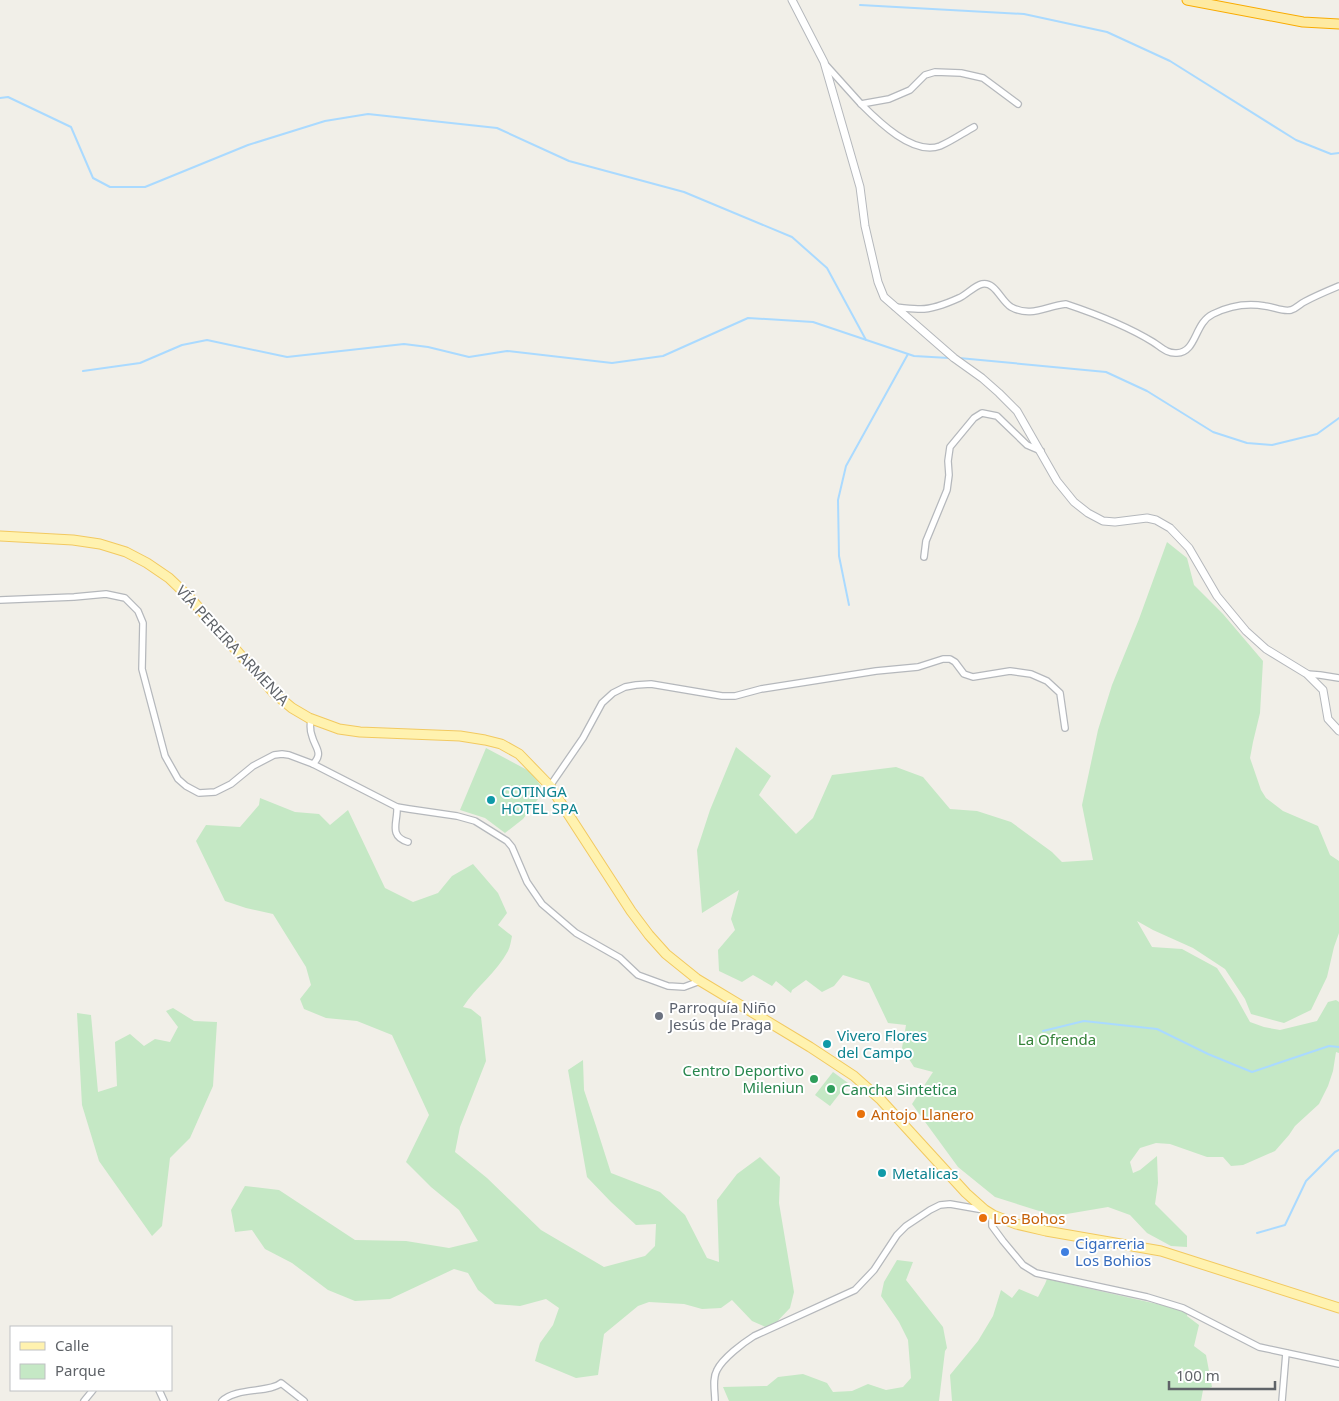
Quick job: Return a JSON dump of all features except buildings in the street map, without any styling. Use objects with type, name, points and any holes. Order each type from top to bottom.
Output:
[{"type":"highway","points":[[1188,0],[1303,22],[1339,24]]},
{"type":"main road","name":"VÍA PEREIRA ARMENIA","points":[[0,536],[73,540],[100,544],[126,552],[147,563],[169,578],[190,598],[274,693],[292,708],[311,719],[339,728],[360,732],[460,736],[485,740],[501,744],[519,754],[550,786],[640,924],[666,954],[700,981],[810,1047],[854,1076],[881,1100],[966,1193],[989,1212],[1016,1224],[1046,1232],[1161,1251],[1339,1308]]},
{"type":"street","points":[[792,0],[824,62],[860,187],[878,282],[884,297],[954,358],[982,378],[1017,411],[1057,481],[1074,502],[1088,513],[1103,521],[1115,522],[1147,518],[1156,520],[1170,528],[1189,548],[1217,596],[1246,631],[1266,649],[1307,674],[1323,690],[1328,719],[1339,731]]},
{"type":"street","points":[[824,62],[861,104],[887,129],[918,147],[938,147],[974,127]]},
{"type":"street","points":[[861,104],[889,99],[910,90],[925,75],[935,72],[961,73],[983,78],[1018,104]]},
{"type":"street","points":[[895,307],[920,310],[948,303],[981,284],[988,285],[993,288],[1008,306],[1017,310],[1026,312],[1046,310],[1056,305],[1066,304],[1140,334],[1163,349],[1177,353],[1184,352],[1189,348],[1200,324],[1206,317],[1215,313],[1245,304],[1292,310],[1302,303],[1339,286]]},
{"type":"street","points":[[924,557],[926,541],[947,490],[950,447],[974,418],[982,413],[997,416],[1027,445],[1041,451]]},
{"type":"street","points":[[0,600],[106,594],[125,598],[138,611],[143,623],[142,669],[165,756],[178,779],[186,786],[199,793],[215,792],[231,784],[253,766],[274,755],[289,755],[313,764],[397,807],[457,816],[475,821],[512,846],[527,882],[542,904],[576,933],[620,958],[638,975],[668,986],[684,987],[700,981]]},
{"type":"street","points":[[550,786],[583,738],[602,703],[613,693],[625,687],[636,685],[651,684],[722,696],[735,696],[760,689],[876,671],[918,667],[950,658],[964,674],[973,677],[1010,671],[1031,674],[1047,681],[1060,693],[1065,728]]},
{"type":"street","points":[[1307,674],[1339,678]]},
{"type":"street","points":[[311,719],[310,731],[319,752],[319,757],[313,764]]},
{"type":"street","points":[[397,807],[396,831],[401,840],[408,842]]},
{"type":"street","points":[[715,1401],[714,1380],[717,1369],[741,1344],[754,1336],[855,1290],[874,1270],[897,1235],[906,1226],[930,1210],[940,1205],[950,1204],[989,1212],[992,1226],[1002,1241],[1023,1265],[1036,1273],[1147,1297],[1183,1308],[1259,1347],[1339,1364]]},
{"type":"street","points":[[1282,1401],[1286,1353]]},
{"type":"street","points":[[222,1401],[234,1395],[275,1387],[281,1383],[304,1401]]},
{"type":"street","points":[[84,1401],[92,1391]]},
{"type":"green space","name":"La Ofrenda","points":[[1167,542],[1187,558],[1194,585],[1223,614],[1263,661],[1260,713],[1250,758],[1261,790],[1266,798],[1283,811],[1318,826],[1330,855],[1339,861],[1339,933],[1327,977],[1311,1010],[1284,1023],[1251,1014],[1245,999],[1225,969],[1193,948],[1137,921],[1152,947],[1182,949],[1217,968],[1250,1022],[1280,1030],[1317,1021],[1328,1002],[1336,1000],[1339,1002],[1339,1053],[1336,1052],[1328,1086],[1319,1104],[1295,1126],[1275,1151],[1243,1165],[1231,1166],[1223,1157],[1207,1157],[1170,1144],[1156,1143],[1140,1148],[1130,1162],[1133,1173],[1140,1170],[1157,1156],[1158,1183],[1155,1204],[1187,1236],[1187,1247],[1171,1246],[1147,1233],[1130,1215],[1108,1207],[1055,1216],[995,1197],[958,1167],[912,1104],[933,1072],[914,1067],[902,1048],[906,1025],[888,1023],[869,983],[843,975],[834,986],[822,992],[806,980],[792,990],[791,993],[776,981],[772,986],[753,975],[742,982],[719,971],[718,950],[735,930],[731,919],[739,890],[702,913],[697,850],[710,810],[736,747],[771,776],[759,795],[796,834],[813,818],[832,775],[896,767],[923,777],[950,809],[977,811],[1011,822],[1052,852],[1062,862],[1093,860],[1082,805],[1098,730],[1112,685],[1139,619]]},
{"type":"green space","points":[[486,748],[531,772],[541,786],[541,795],[523,819],[505,833],[485,818],[460,810]]},
{"type":"green space","points":[[260,798],[295,812],[319,814],[330,825],[348,810],[385,888],[413,902],[438,893],[452,876],[473,864],[498,893],[507,913],[498,925],[512,936],[509,949],[503,959],[463,1007],[471,1009],[481,1017],[486,1061],[460,1127],[455,1152],[487,1178],[541,1230],[604,1267],[645,1256],[655,1246],[656,1224],[636,1225],[587,1177],[568,1070],[583,1060],[584,1090],[611,1173],[660,1192],[685,1215],[707,1258],[719,1262],[717,1200],[737,1174],[760,1157],[780,1177],[779,1203],[794,1292],[790,1308],[770,1329],[752,1321],[732,1300],[721,1308],[702,1309],[684,1304],[649,1302],[638,1306],[604,1334],[598,1375],[576,1378],[535,1361],[540,1343],[553,1325],[559,1308],[546,1299],[520,1306],[495,1304],[478,1290],[468,1273],[454,1269],[390,1299],[355,1301],[328,1290],[292,1263],[265,1249],[252,1230],[235,1232],[231,1210],[245,1186],[279,1190],[355,1240],[406,1241],[449,1248],[478,1241],[459,1210],[431,1187],[406,1162],[429,1115],[392,1035],[357,1021],[326,1018],[304,1009],[300,999],[311,985],[306,967],[273,914],[225,901],[196,841],[206,825],[240,827],[259,805]]},
{"type":"green space","points":[[173,1008],[194,1021],[217,1022],[213,1086],[190,1138],[170,1158],[162,1226],[152,1236],[99,1161],[82,1105],[77,1013],[91,1015],[98,1092],[117,1086],[115,1042],[130,1034],[144,1046],[155,1039],[170,1042],[178,1027],[166,1011]]},
{"type":"green space","name":"Cancha Sintetica","points":[[833,1072],[848,1083],[830,1106],[815,1095]]},
{"type":"green space","points":[[897,1260],[913,1262],[906,1280],[943,1327],[947,1348],[945,1351],[939,1401],[729,1401],[723,1387],[767,1386],[778,1377],[803,1374],[827,1383],[833,1392],[852,1391],[868,1384],[886,1390],[903,1387],[911,1378],[908,1340],[899,1322],[881,1296],[884,1282]]},
{"type":"green space","points":[[1047,1279],[1188,1311],[1187,1316],[1199,1325],[1194,1346],[1206,1355],[1212,1387],[1203,1390],[1201,1401],[952,1401],[950,1375],[978,1341],[993,1316],[1001,1290],[1012,1298],[1019,1289],[1038,1297]]},
{"type":"waterway","points":[[860,5],[1024,14],[1107,32],[1170,61],[1296,140],[1331,154],[1339,153]]},
{"type":"waterway","points":[[0,98],[8,97],[71,127],[93,178],[110,187],[145,187],[248,145],[325,121],[368,114],[497,128],[569,161],[684,192],[792,237],[827,268],[866,340]]},
{"type":"waterway","points":[[83,371],[140,363],[182,345],[207,340],[287,357],[404,344],[428,347],[469,357],[507,351],[612,363],[663,356],[748,318],[813,322],[914,356],[949,358]]},
{"type":"waterway","points":[[849,605],[839,556],[838,500],[846,466],[908,354]]},
{"type":"waterway","points":[[959,358],[1106,372],[1147,391],[1213,432],[1247,443],[1272,445],[1317,434],[1339,418]]},
{"type":"waterway","points":[[1043,1031],[1084,1021],[1157,1029],[1208,1054],[1252,1072],[1329,1046],[1339,1047]]},
{"type":"waterway","points":[[1257,1233],[1285,1225],[1306,1181],[1339,1150]]},
{"type":"place","name":"COTINGA HOTEL SPA","points":[[491,800]]},
{"type":"place","name":"Parroquía Niño Jesús de Praga","points":[[659,1016]]},
{"type":"place","name":"Vivero Flores del Campo","points":[[827,1044]]},
{"type":"place","name":"Centro Deportivo Mileniun","points":[[814,1079]]},
{"type":"place","name":"Cancha Sintetica","points":[[831,1089]]},
{"type":"place","name":"Antojo Llanero","points":[[861,1114]]},
{"type":"place","name":"Metalicas","points":[[882,1173]]},
{"type":"place","name":"Los Bohos","points":[[983,1218]]},
{"type":"place","name":"Cigarreria Los Bohios","points":[[1065,1252]]}]
